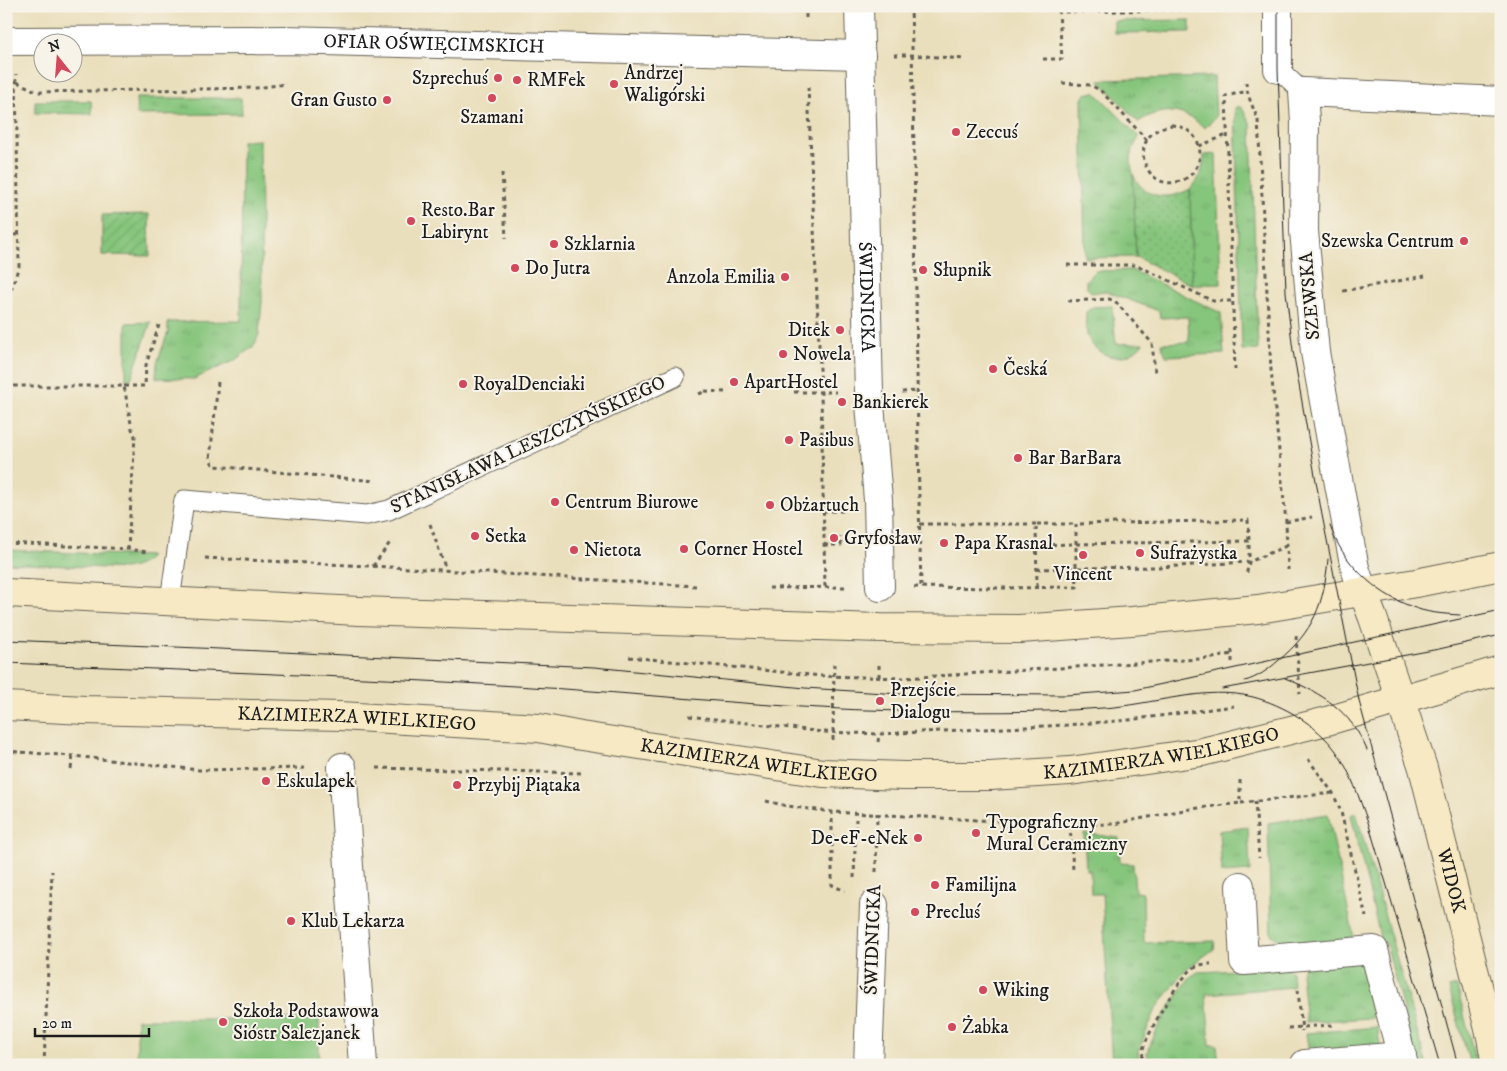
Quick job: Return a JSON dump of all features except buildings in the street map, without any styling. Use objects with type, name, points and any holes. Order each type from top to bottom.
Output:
[{"type":"main road","points":[[6,593],[359,612],[834,627],[1019,629],[1221,613],[1291,604],[1501,566]]},
{"type":"main road","name":"WIDOK","points":[[1363,592],[1424,773],[1491,1037],[1496,1065]]},
{"type":"main road","name":"KAZIMIERZA WIELKIEGO","points":[[6,706],[85,710],[340,716],[539,728],[810,771],[903,776],[990,776],[1070,771],[1202,752],[1376,708],[1501,670]]},
{"type":"street","name":"ŚWIDNICKA","points":[[859,6],[869,392],[878,500],[880,587]]},
{"type":"street","points":[[1278,6],[1278,69]]},
{"type":"street","name":"OFIAR OŚWIĘCIMSKICH","points":[[6,41],[278,40],[861,55]]},
{"type":"street","points":[[1303,92],[1501,101]]},
{"type":"street","name":"SZEWSKA","points":[[1303,92],[1305,121],[1304,231],[1315,352],[1347,528],[1363,592]]},
{"type":"street","points":[[342,767],[363,1065]]},
{"type":"street","points":[[1240,886],[1244,961],[1374,950],[1403,1060],[1305,1064]]},
{"type":"street","name":"ŚWIDNICKA","points":[[868,1065],[874,905]]},
{"type":"lane","points":[[1278,69],[1303,92]]},
{"type":"lane","name":"STANISŁAWA LESZCZYŃSKIEGO","points":[[170,601],[184,500],[367,515],[390,510],[675,377]]},
{"type":"path","points":[[806,6],[806,54],[821,392],[824,587]]},
{"type":"path","points":[[911,6],[916,391],[921,587]]},
{"type":"path","points":[[1043,59],[1062,59],[1059,12],[1245,9]]},
{"type":"path","points":[[912,55],[964,59]]},
{"type":"path","points":[[6,306],[19,266],[16,72]]},
{"type":"path","points":[[16,82],[38,92],[256,88],[286,84]]},
{"type":"path","points":[[1246,82],[1246,91],[1258,120],[1271,370],[1286,522],[1286,546],[1305,756],[1334,793],[1341,812],[1374,950]]},
{"type":"path","points":[[1062,83],[1090,85],[1100,90],[1147,140]]},
{"type":"path","points":[[1235,370],[1226,96],[1246,91]]},
{"type":"path","points":[[1163,126],[1182,126],[1196,138],[1199,146],[1200,154],[1192,174],[1172,184],[1162,182],[1153,177],[1144,159],[1144,149],[1149,136],[1163,126]]},
{"type":"path","points":[[1199,146],[1227,135]]},
{"type":"path","points":[[502,172],[506,238]]},
{"type":"path","points":[[6,234],[18,234]]},
{"type":"path","points":[[1067,265],[1136,265],[1213,301],[1233,301]]},
{"type":"path","points":[[1340,292],[1425,276]]},
{"type":"path","points":[[1068,301],[1109,299],[1115,301],[1152,343],[1154,372]]},
{"type":"path","points":[[6,384],[14,386],[145,386],[146,365],[160,322]]},
{"type":"path","points":[[218,382],[210,459],[214,466],[376,481]]},
{"type":"path","points":[[124,386],[124,393],[135,436],[128,549]]},
{"type":"path","points":[[1286,522],[1312,517]]},
{"type":"path","points":[[920,524],[1076,524],[1248,520],[1250,562],[1245,582]]},
{"type":"path","points":[[1036,524],[1037,588]]},
{"type":"path","points":[[762,588],[1077,587],[1076,524]]},
{"type":"path","points":[[824,545],[841,545],[842,537]]},
{"type":"path","points":[[1036,545],[1249,541]]},
{"type":"path","points":[[6,543],[128,549],[176,556],[697,586]]},
{"type":"path","points":[[1037,569],[1159,567],[1250,562],[1286,546]]},
{"type":"path","points":[[1232,643],[1232,662]]},
{"type":"path","points":[[629,657],[833,676],[904,678],[1203,658],[1232,654]]},
{"type":"path","points":[[833,741],[834,656]]},
{"type":"path","points":[[879,677],[880,656]]},
{"type":"path","points":[[685,715],[834,732],[879,734],[1067,725],[1129,720],[1234,706]]},
{"type":"path","points":[[6,751],[73,756],[199,770],[342,767],[589,773]]},
{"type":"path","points":[[71,769],[73,756]]},
{"type":"path","points":[[1240,780],[1240,803]]},
{"type":"path","points":[[832,885],[832,812],[1070,825],[1114,824],[1184,810],[1334,793]]},
{"type":"path","points":[[1240,886],[1260,870],[1255,801]]},
{"type":"path","name":"ŚWIDNICKA","points":[[874,905],[877,814]]},
{"type":"path","points":[[854,872],[856,819]]},
{"type":"path","points":[[1070,825],[1073,870]]},
{"type":"path","points":[[1048,846],[1071,846]]},
{"type":"path","points":[[44,1065],[52,872]]},
{"type":"path","points":[[1295,957],[1305,1064]]},
{"type":"path","points":[[1144,1065],[1142,1051],[1174,990],[1190,971],[1198,965],[1244,961]]},
{"type":"green space","points":[[1190,20],[1190,32],[1114,33],[1114,21]]},
{"type":"green space","points":[[1214,77],[1216,117],[1205,128],[1189,117],[1173,112],[1156,114],[1138,122],[1099,80]]},
{"type":"green space","points":[[1095,92],[1139,137],[1131,159],[1136,257],[1085,258],[1082,99],[1085,94]]},
{"type":"green space","points":[[136,98],[241,98],[242,114],[137,115]]},
{"type":"green space","points":[[35,101],[91,101],[92,114],[35,113]]},
{"type":"green space","points":[[1237,106],[1242,108],[1251,124],[1258,350],[1242,351],[1235,108]]},
{"type":"green space","points":[[260,140],[262,302],[259,334],[254,346],[235,360],[194,379],[156,378],[157,363],[168,332],[168,322],[241,321],[242,141]]},
{"type":"green space","points":[[1216,154],[1221,284],[1192,285],[1190,189],[1201,173],[1204,155]]},
{"type":"green space","points":[[1133,174],[1143,189],[1157,195],[1174,195],[1190,189],[1192,285],[1136,257]]},
{"type":"green space","points":[[149,214],[150,256],[102,255],[102,215]]},
{"type":"green space","points":[[1132,270],[1221,313],[1224,354],[1166,356],[1161,343],[1189,342],[1188,317],[1160,318],[1159,311],[1105,291],[1092,293],[1086,287],[1086,280],[1095,271]]},
{"type":"green space","points":[[1112,306],[1116,344],[1143,343],[1136,350],[1121,357],[1113,357],[1098,350],[1092,344],[1086,332],[1086,312],[1093,307]]},
{"type":"green space","points":[[151,322],[131,379],[126,380],[126,323]]},
{"type":"green space","points":[[6,550],[150,556],[142,564],[125,569],[6,563]]},
{"type":"green space","points":[[1356,812],[1427,1065],[1417,1065],[1386,943],[1381,941],[1351,815]]},
{"type":"green space","points":[[1328,814],[1355,943],[1290,949],[1271,934],[1268,823]]},
{"type":"green space","points":[[1248,827],[1250,871],[1222,873],[1219,831]]},
{"type":"green space","points":[[1084,833],[1119,838],[1120,863],[1133,864],[1135,892],[1143,893],[1144,943],[1215,941],[1214,949],[1186,969],[1156,1009],[1138,1051],[1139,1065],[1112,1065],[1102,894],[1091,894],[1090,870],[1086,870]]},
{"type":"green space","points":[[1361,960],[1372,1018],[1306,1022],[1301,973],[1305,965]]},
{"type":"green space","points":[[1285,968],[1292,972],[1293,987],[1206,994],[1210,1045],[1217,1045],[1219,1065],[1148,1065],[1147,1052],[1162,1018],[1190,977],[1198,972]]},
{"type":"green space","points":[[1457,986],[1476,1065],[1470,1065],[1449,988]]},
{"type":"green space","points":[[137,1019],[319,1019],[319,1065],[137,1065]]},
{"type":"green space","points":[[1377,1027],[1381,1050],[1309,1054],[1306,1033]]},
{"type":"tram line","points":[[1278,6],[1278,69],[1286,292],[1293,351],[1322,515],[1359,701],[1458,1065]]},
{"type":"tram line","points":[[1330,526],[1335,539],[1351,564],[1361,575],[1384,593],[1422,610],[1460,615]]},
{"type":"tram line","points":[[1245,681],[1267,670],[1290,650],[1309,627],[1324,590],[1328,559]]},
{"type":"tram line","points":[[6,640],[594,667],[805,688],[900,694],[1066,695],[1135,690],[1501,610]]},
{"type":"tram line","points":[[1222,689],[1439,649],[1501,635]]},
{"type":"tram line","points":[[6,663],[452,682],[854,710],[1053,711],[1121,706],[1198,694],[1235,694],[1253,697],[1276,705],[1310,725],[1336,751],[1346,768],[1368,822],[1440,1065]]},
{"type":"tram line","points":[[1285,678],[1311,690],[1334,705],[1352,724],[1367,750]]},
{"type":"place","name":"Szprechuś","points":[[498,78]]},
{"type":"place","name":"RMFek","points":[[517,80]]},
{"type":"place","name":"Andrzej Waligórski","points":[[614,84]]},
{"type":"place","name":"Szamani","points":[[492,98]]},
{"type":"place","name":"Gran Gusto","points":[[387,100]]},
{"type":"place","name":"Zeccuś","points":[[956,132]]},
{"type":"place","name":"Resto.Bar Labirynt","points":[[411,221]]},
{"type":"place","name":"Szewska Centrum","points":[[1464,241]]},
{"type":"place","name":"Szklarnia","points":[[554,244]]},
{"type":"place","name":"Do Jutra","points":[[515,268]]},
{"type":"place","name":"Słupnik","points":[[923,270]]},
{"type":"place","name":"Anzola Emilia","points":[[785,277]]},
{"type":"place","name":"Ditek","points":[[840,330]]},
{"type":"place","name":"Nowela","points":[[783,354]]},
{"type":"place","name":"Česká","points":[[993,369]]},
{"type":"place","name":"ApartHostel","points":[[734,382]]},
{"type":"place","name":"RoyalDenciaki","points":[[463,384]]},
{"type":"place","name":"Bankierek","points":[[842,402]]},
{"type":"place","name":"Pasibus","points":[[789,440]]},
{"type":"place","name":"Bar BarBara","points":[[1018,458]]},
{"type":"place","name":"Centrum Biurowe","points":[[555,502]]},
{"type":"place","name":"Obżartuch","points":[[770,505]]},
{"type":"place","name":"Setka","points":[[475,536]]},
{"type":"place","name":"Gryfosław","points":[[834,538]]},
{"type":"place","name":"Papa Krasnal","points":[[944,543]]},
{"type":"place","name":"Corner Hostel","points":[[684,549]]},
{"type":"place","name":"Nietota","points":[[574,550]]},
{"type":"place","name":"Sufrażystka","points":[[1140,553]]},
{"type":"place","name":"Vincent","points":[[1083,555]]},
{"type":"place","name":"Przejście Dialogu","points":[[880,701]]},
{"type":"place","name":"Eskulapek","points":[[266,781]]},
{"type":"place","name":"Przybij Piątaka","points":[[457,785]]},
{"type":"place","name":"Typograficzny Mural Ceramiczny","points":[[976,833]]},
{"type":"place","name":"De-eF-eNek","points":[[918,838]]},
{"type":"place","name":"Familijna","points":[[935,885]]},
{"type":"place","name":"Precluś","points":[[915,912]]},
{"type":"place","name":"Klub Lekarza","points":[[291,921]]},
{"type":"place","name":"Wiking","points":[[983,990]]},
{"type":"place","name":"Szkoła Podstawowa Sióstr Salezjanek","points":[[223,1022]]},
{"type":"place","name":"Żabka","points":[[952,1027]]}]
